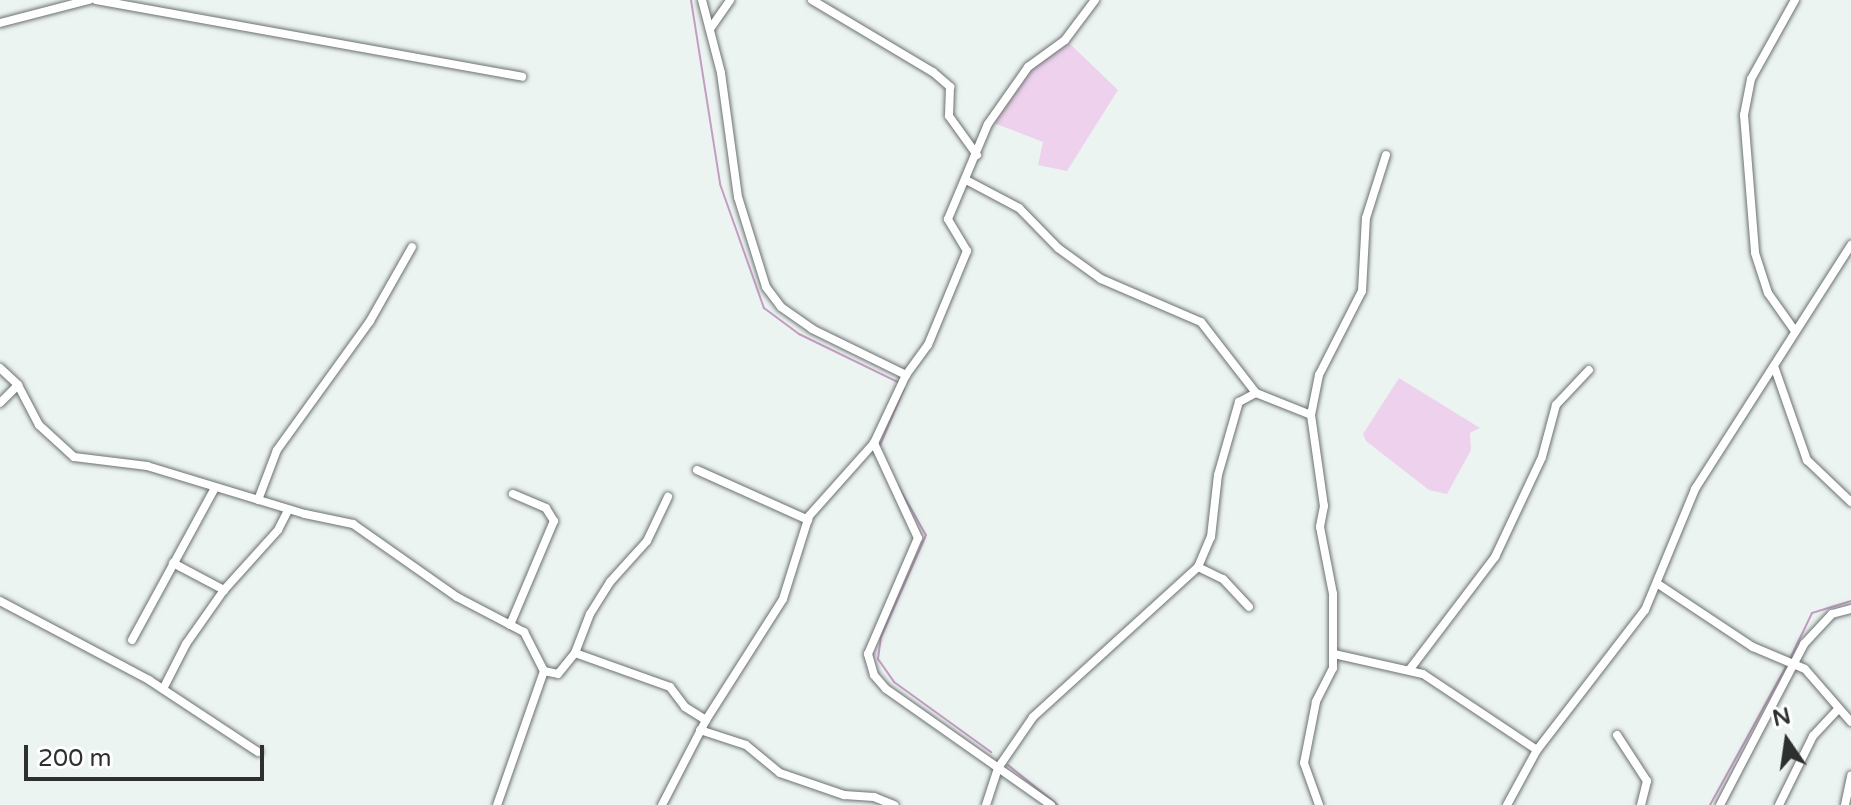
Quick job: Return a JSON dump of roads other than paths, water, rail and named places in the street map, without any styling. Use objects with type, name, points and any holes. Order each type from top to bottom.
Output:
[{"type":"street","points":[[0,23],[89,0]]},
{"type":"street","points":[[96,0],[522,77]]},
{"type":"street","points":[[702,0],[710,29],[738,197],[766,287],[781,307],[812,329],[906,375]]},
{"type":"street","points":[[710,29],[730,0]]},
{"type":"street","points":[[812,0],[933,72],[950,87],[949,116],[977,155]]},
{"type":"street","points":[[662,805],[700,730],[783,599],[808,520],[874,443],[906,375],[928,345],[967,251],[948,223],[1002,99],[1028,67],[1065,40],[1095,0]]},
{"type":"street","points":[[1795,0],[1751,79],[1744,115],[1755,253],[1768,293],[1795,331]]},
{"type":"street","points":[[1319,805],[1304,763],[1316,702],[1329,681],[1334,654],[1332,571],[1320,527],[1324,506],[1311,415],[1319,375],[1362,291],[1366,218],[1386,155]]},
{"type":"street","points":[[968,181],[1019,208],[1058,248],[1101,279],[1201,322],[1256,393],[1311,415]]},
{"type":"street","points":[[1507,805],[1537,750],[1620,648],[1658,584],[1695,489],[1851,245]]},
{"type":"street","points":[[258,500],[277,450],[370,321],[412,247]]},
{"type":"street","points":[[1774,366],[1807,460],[1851,502]]},
{"type":"street","points":[[0,368],[18,385],[39,425],[74,457],[147,466],[288,510],[365,530],[416,571],[531,638],[544,671],[497,805]]},
{"type":"street","points":[[1410,669],[1495,557],[1542,457],[1556,405],[1589,370]]},
{"type":"street","points":[[0,403],[18,385]]},
{"type":"street","points":[[986,805],[998,768],[1033,717],[1198,567],[1211,537],[1218,475],[1239,402],[1256,393]]},
{"type":"street","points":[[874,443],[918,538],[874,638],[869,664],[886,689],[1051,805]]},
{"type":"street","points":[[697,470],[808,520]]},
{"type":"street","points":[[132,640],[215,488]]},
{"type":"street","points":[[510,625],[554,521],[546,508],[513,494]]},
{"type":"street","points":[[544,671],[558,674],[575,653],[590,614],[610,582],[647,541],[668,497]]},
{"type":"street","points":[[163,689],[224,590],[278,530],[288,510]]},
{"type":"street","points":[[173,563],[224,590]]},
{"type":"street","points":[[1198,567],[1223,579],[1249,607]]},
{"type":"street","points":[[1658,584],[1753,647],[1792,661],[1851,722]]},
{"type":"street","points":[[0,601],[163,689],[258,752]]},
{"type":"street","points":[[1720,805],[1792,661],[1818,625],[1832,614],[1851,609]]},
{"type":"street","points":[[575,653],[670,687],[685,707],[706,720]]},
{"type":"street","points":[[1334,654],[1410,669],[1446,686],[1537,750]]},
{"type":"street","points":[[1779,805],[1813,736],[1838,709]]},
{"type":"street","points":[[700,730],[746,745],[780,773],[844,795],[868,795],[894,805]]},
{"type":"street","points":[[1617,735],[1647,781],[1641,805]]},
{"type":"street","points":[[1845,805],[1851,776]]},
{"type":"waterway","points":[[691,0],[720,184],[764,308],[799,334],[898,382]]},
{"type":"waterway","points":[[880,445],[904,389]]},
{"type":"waterway","points":[[898,486],[926,535],[881,637],[878,659],[894,682],[991,752]]},
{"type":"waterway","points":[[1789,661],[1812,613],[1851,601]]},
{"type":"waterway","points":[[1710,805],[1786,667]]},
{"type":"waterway","points":[[1008,765],[1058,805]]}]
